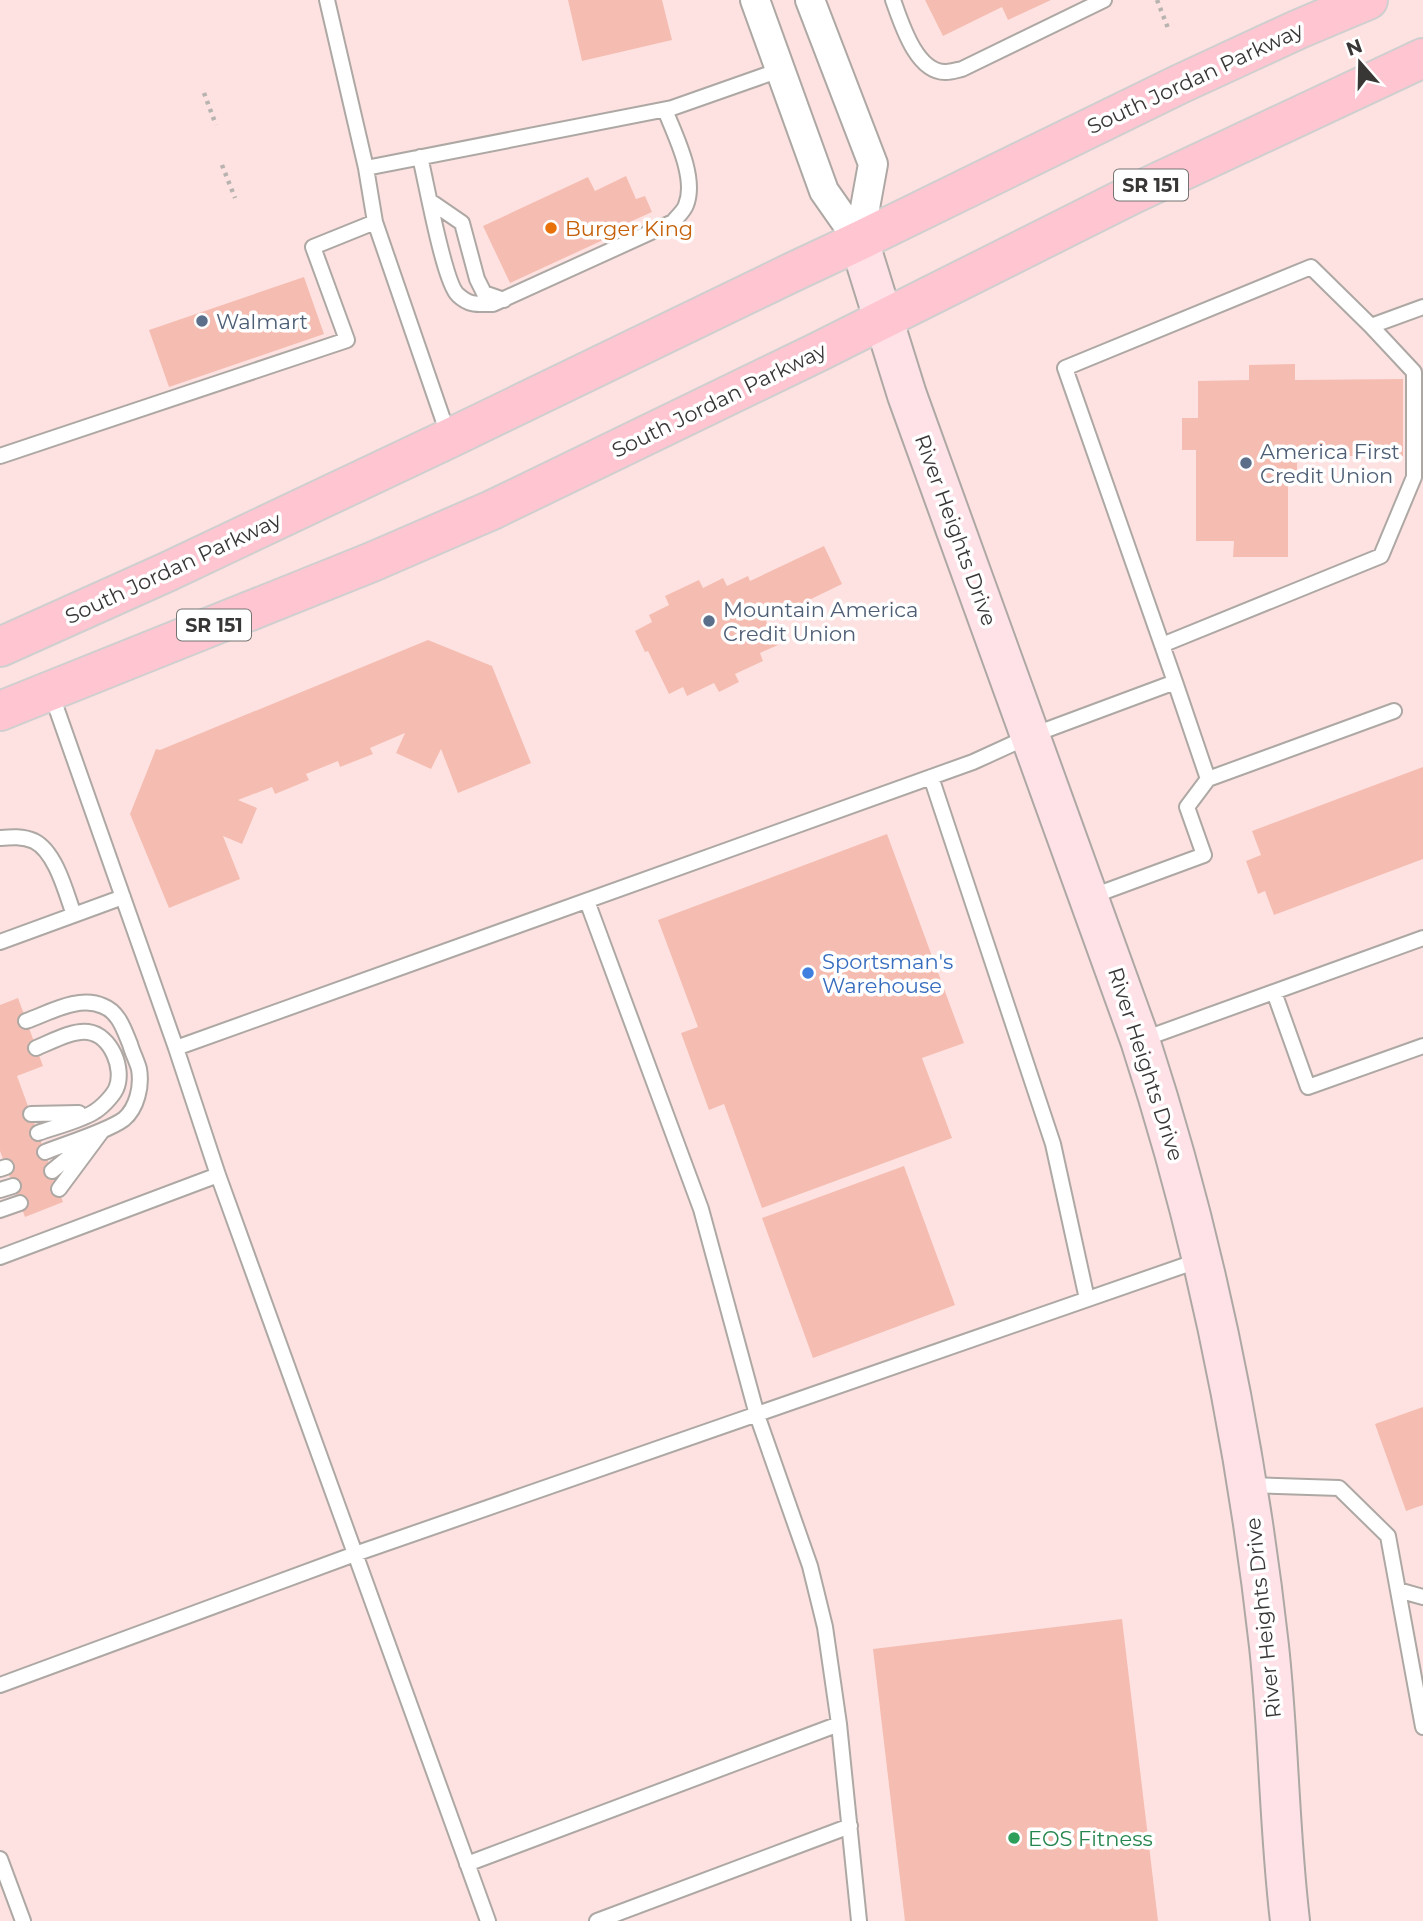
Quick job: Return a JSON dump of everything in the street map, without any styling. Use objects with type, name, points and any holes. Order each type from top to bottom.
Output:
[{"type":"main road","name":"South Jordan Parkway","points":[[0,648],[450,438],[1167,90],[1368,0]]},
{"type":"main road","name":"South Jordan Parkway","points":[[0,711],[428,539],[492,510],[883,320],[1133,194],[1423,58]]},
{"type":"street","name":"River Heights Drive","points":[[755,0],[824,191],[859,241],[907,396],[1090,898],[1140,1040],[1173,1146],[1219,1336],[1247,1485],[1269,1649],[1290,1921]]},
{"type":"street","name":"River Heights Drive","points":[[810,0],[873,164],[859,241]]},
{"type":"lane","points":[[327,0],[376,222],[450,438]]},
{"type":"lane","points":[[893,0],[908,41],[923,63],[943,73],[962,69],[1104,0]]},
{"type":"lane","points":[[366,168],[665,110],[779,70]]},
{"type":"lane","points":[[420,158],[444,262],[455,293],[471,304],[493,304],[673,222],[686,206],[689,194],[688,172],[665,110]]},
{"type":"lane","points":[[430,201],[463,223],[477,279],[484,293],[505,300]]},
{"type":"lane","points":[[0,456],[347,340],[313,247],[376,222]]},
{"type":"lane","points":[[1162,645],[1381,556],[1415,477],[1414,372],[1311,267],[1065,368],[1208,779]]},
{"type":"lane","points":[[1371,326],[1423,307]]},
{"type":"lane","points":[[176,1048],[973,762],[1031,736],[1175,682]]},
{"type":"lane","points":[[50,691],[218,1175],[488,1921]]},
{"type":"lane","points":[[1090,898],[1204,855],[1187,807],[1208,779],[1394,711]]},
{"type":"lane","points":[[931,777],[1053,1144],[1087,1299]]},
{"type":"lane","points":[[0,838],[15,836],[35,841],[48,854],[58,871],[74,915]]},
{"type":"lane","points":[[0,942],[123,897]]},
{"type":"lane","points":[[587,901],[701,1209],[757,1415],[810,1566],[825,1627],[839,1724],[859,1921]]},
{"type":"lane","points":[[1140,1040],[1423,938]]},
{"type":"lane","points":[[1274,992],[1308,1087],[1423,1046]]},
{"type":"lane","points":[[26,1021],[69,1005],[89,1002],[105,1006],[124,1028],[139,1070],[136,1101],[124,1118],[103,1130],[45,1152]]},
{"type":"lane","points":[[37,1048],[73,1034],[88,1032],[100,1037],[110,1048],[120,1073],[116,1089],[94,1112],[38,1133]]},
{"type":"lane","points":[[31,1114],[94,1112]]},
{"type":"lane","points":[[52,1171],[103,1130]]},
{"type":"lane","points":[[59,1189],[103,1130]]},
{"type":"lane","points":[[0,1257],[218,1175]]},
{"type":"lane","points":[[0,1210],[20,1203]]},
{"type":"lane","points":[[0,1685],[355,1554],[1202,1260]]},
{"type":"lane","points":[[1247,1485],[1339,1488],[1388,1536],[1423,1727]]},
{"type":"lane","points":[[1398,1590],[1423,1597]]},
{"type":"lane","points":[[467,1864],[839,1724]]},
{"type":"lane","points":[[597,1921],[850,1826]]},
{"type":"lane","points":[[0,1859],[23,1921]]},
{"type":"path","points":[[1157,0],[1168,28]]},
{"type":"path","points":[[204,93],[216,125]]},
{"type":"path","points":[[222,165],[235,198]]},
{"type":"shaded area","points":[[0,0],[1423,0],[1423,1921],[0,1921]]},
{"type":"building","points":[[568,0],[662,0],[672,40],[582,61]]},
{"type":"building","points":[[925,0],[1051,0],[1008,20],[1002,7],[943,36]]},
{"type":"building","name":"Burger King","points":[[626,176],[636,199],[645,196],[652,212],[612,230],[614,235],[510,283],[483,226],[588,177],[595,191]]},
{"type":"building","points":[[304,277],[324,334],[169,387],[149,330]]},
{"type":"building","name":"America First Credit Union","points":[[1295,364],[1295,380],[1403,379],[1403,456],[1297,456],[1297,470],[1288,470],[1288,557],[1233,557],[1234,541],[1196,541],[1196,450],[1182,450],[1182,418],[1198,418],[1198,381],[1249,380],[1249,365]]},
{"type":"building","name":"Mountain America Credit Union","points":[[824,546],[842,584],[766,621],[778,645],[760,653],[763,661],[735,674],[739,682],[719,692],[714,683],[687,696],[683,687],[669,694],[635,631],[652,622],[649,615],[669,605],[665,596],[699,580],[703,588],[723,578],[727,586],[748,576],[750,581]]},
{"type":"building","points":[[428,640],[492,666],[531,763],[458,793],[441,749],[431,769],[396,753],[405,733],[370,748],[373,754],[340,767],[338,761],[306,774],[309,780],[275,794],[272,787],[238,800],[257,808],[242,844],[223,836],[240,879],[169,908],[130,814],[156,749],[160,750]]},
{"type":"building","points":[[1423,767],[1423,859],[1274,915],[1265,891],[1258,894],[1246,861],[1261,855],[1252,831]]},
{"type":"building","name":"Sportsman's Warehouse","points":[[887,834],[964,1043],[922,1058],[952,1138],[762,1208],[724,1104],[709,1110],[681,1033],[698,1027],[658,920]]},
{"type":"building","points":[[18,998],[43,1066],[17,1076],[63,1202],[25,1217],[0,1151],[0,1005]]},
{"type":"building","points":[[904,1166],[955,1305],[813,1358],[762,1218]]},
{"type":"building","points":[[1423,1407],[1423,1505],[1406,1511],[1375,1424]]},
{"type":"building","points":[[1122,1619],[1158,1921],[905,1921],[873,1649]]},
{"type":"place","name":"Burger King","points":[[551,228]]},
{"type":"place","name":"Walmart","points":[[202,321]]},
{"type":"place","name":"America First Credit Union","points":[[1246,463]]},
{"type":"place","name":"Mountain America Credit Union","points":[[709,621]]},
{"type":"place","name":"Sportsman's Warehouse","points":[[808,973]]},
{"type":"place","name":"EOS Fitness","points":[[1014,1838]]}]
